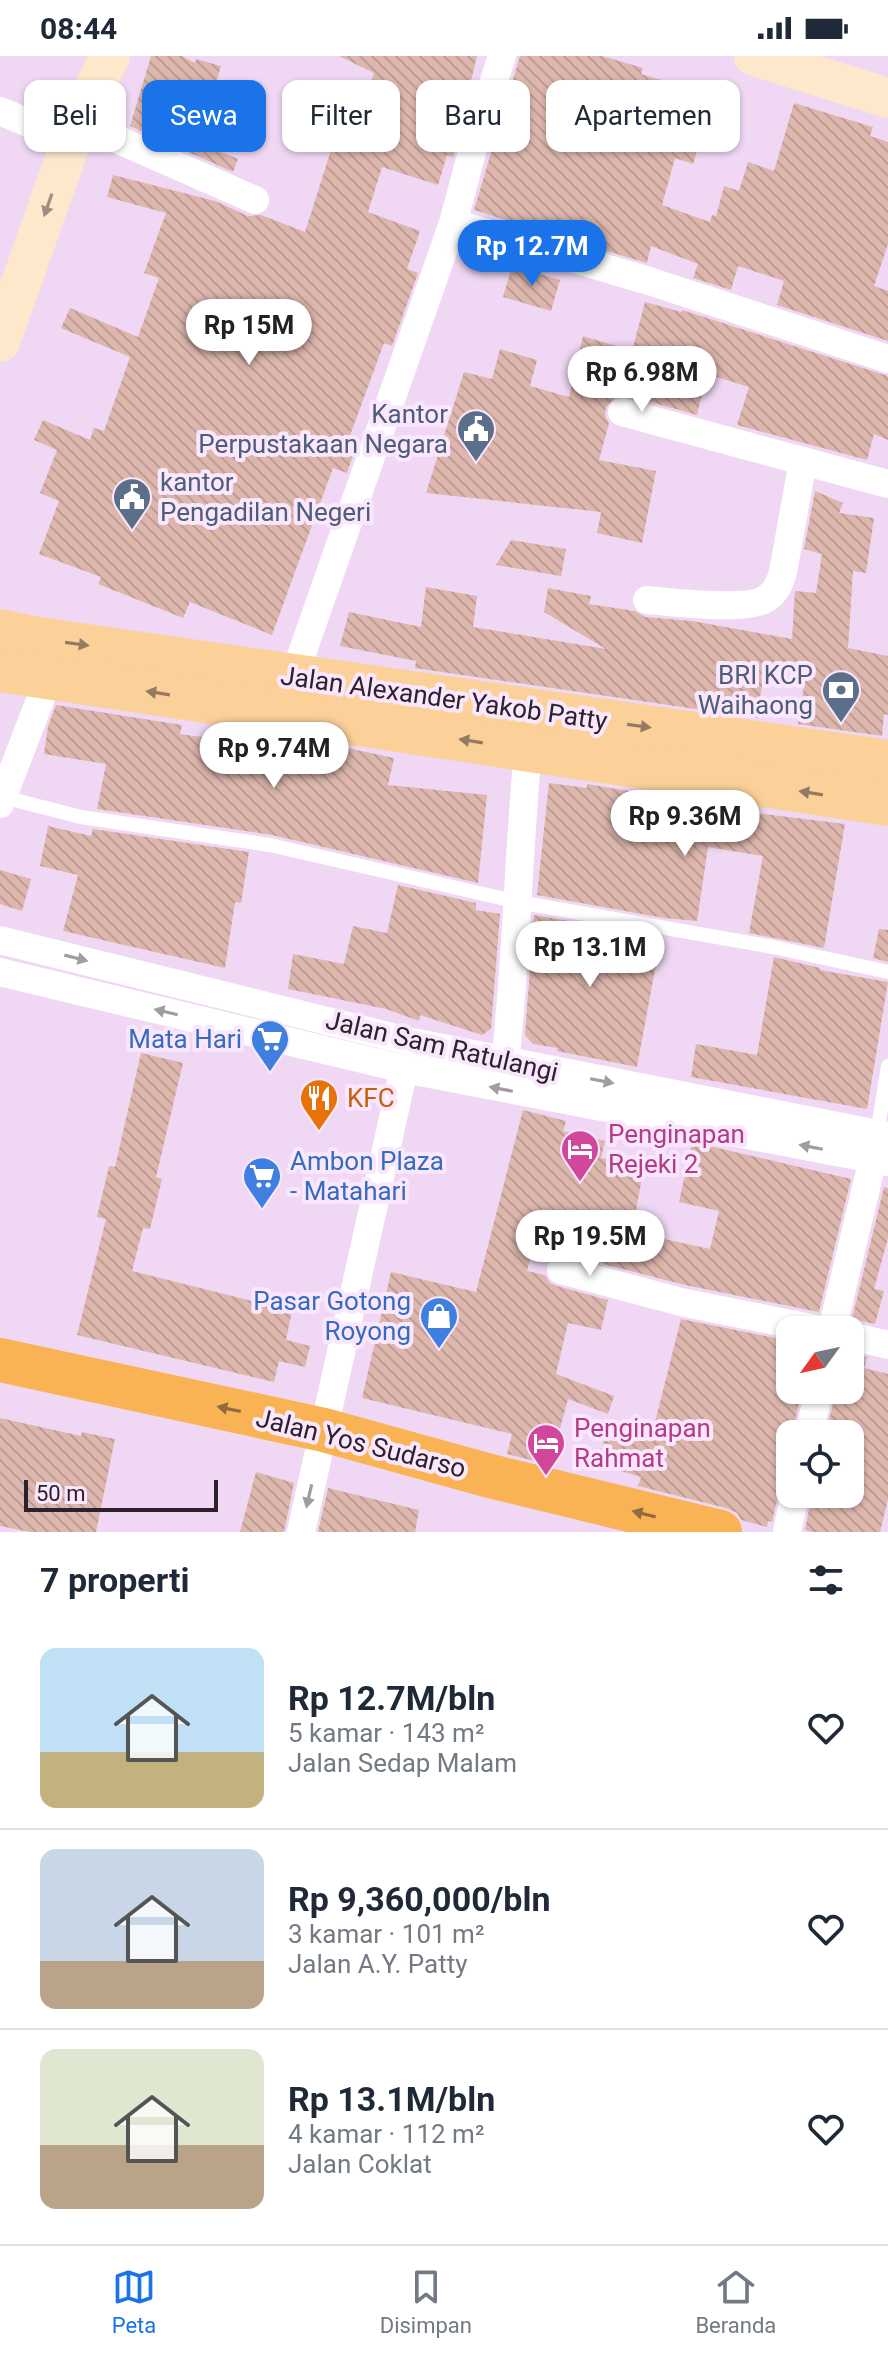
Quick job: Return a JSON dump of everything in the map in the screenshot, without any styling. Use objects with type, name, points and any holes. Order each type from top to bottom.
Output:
[{"type":"highway","name":"Jalan Yos Sudarso","points":[[0,1360],[321,1445],[609,1532]]},
{"type":"highway","name":"Jalan Yos Sudarso","points":[[0,1388],[490,1476],[720,1532]]},
{"type":"main road","name":"Jalan Alexander Yakob Patty","points":[[0,631],[888,762]]},
{"type":"main road","points":[[0,670],[888,804]]},
{"type":"street","points":[[99,80],[110,56]]},
{"type":"street","points":[[294,676],[453,223],[502,56]]},
{"type":"street","points":[[754,56],[888,98]]},
{"type":"street","points":[[0,111],[24,118]]},
{"type":"street","points":[[0,342],[67,152]]},
{"type":"street","points":[[126,152],[255,200]]},
{"type":"street","points":[[453,223],[649,281],[888,359]]},
{"type":"street","points":[[622,412],[888,484]]},
{"type":"street","points":[[647,600],[733,606],[765,600],[778,587],[783,572],[803,461]]},
{"type":"street","points":[[2,801],[49,677]]},
{"type":"street","points":[[505,1062],[514,978],[520,831],[528,750]]},
{"type":"street","name":"Jalan Sam Ratulangi","points":[[0,940],[412,1042],[881,1148]]},
{"type":"street","name":"Jalan Sam Ratulangi","points":[[0,972],[404,1069],[881,1148]]},
{"type":"street","points":[[301,1532],[404,1069]]},
{"type":"street","points":[[836,1316],[881,1148]]},
{"type":"street","points":[[561,1270],[681,1302],[776,1321]]},
{"type":"street","points":[[864,1339],[888,1345]]},
{"type":"street","points":[[787,1532],[792,1508]]},
{"type":"lane","points":[[2,801],[81,817],[270,845],[518,902],[773,947],[888,972]]},
{"type":"lane","points":[[881,1148],[888,1066]]},
{"type":"building","points":[[151,56],[182,56],[195,63],[196,59],[221,66],[217,80],[144,80]]},
{"type":"building","points":[[339,56],[477,56],[471,80],[416,80],[416,152],[454,152],[453,157],[447,155],[438,185],[382,167],[368,212],[420,231],[407,269],[418,273],[392,346],[384,343],[348,441],[357,444],[347,473],[333,468],[272,635],[190,602],[183,618],[98,584],[101,577],[39,554],[59,501],[40,493],[57,450],[34,440],[43,420],[90,440],[94,428],[104,431],[130,357],[61,328],[70,308],[138,337],[159,278],[144,273],[166,213],[107,197],[113,175],[215,201],[248,216],[261,215],[305,232],[330,152],[400,152],[400,80],[372,80],[374,73]]},
{"type":"building","points":[[520,56],[602,56],[643,68],[641,74],[661,80],[546,80],[546,152],[697,152],[693,164],[675,158],[662,205],[710,222],[712,215],[716,216],[724,186],[739,191],[748,162],[774,171],[794,103],[873,127],[870,136],[888,142],[888,244],[874,286],[888,291],[888,341],[777,305],[784,281],[738,266],[731,290],[693,278],[698,264],[651,246],[647,263],[603,250],[605,239],[574,232],[571,240],[474,210],[491,152],[530,152],[530,80],[513,80]]},
{"type":"building","points":[[142,86],[142,131],[130,126]]},
{"type":"building","points":[[188,152],[221,152],[238,159],[233,172]]},
{"type":"building","points":[[512,266],[560,280],[551,311],[503,297]]},
{"type":"building","points":[[645,302],[682,310],[888,376],[888,440],[874,434],[867,460],[737,425],[749,387],[707,374],[697,415],[626,395],[617,396],[606,407],[605,416],[609,423],[599,460],[656,471],[642,543],[597,533],[601,512],[426,493],[464,372],[492,379],[500,349],[537,360],[530,386],[569,397],[583,336],[632,351]]},
{"type":"building","points":[[815,491],[843,503],[839,513],[874,518],[866,573],[853,571],[848,648],[888,656],[888,715],[884,714],[882,736],[798,724],[806,673],[765,666],[757,718],[415,668],[416,661],[340,646],[349,612],[421,627],[426,587],[477,596],[473,627],[606,649],[544,612],[548,588],[591,596],[589,604],[635,611],[645,617],[692,621],[792,639],[795,591],[816,593],[822,554],[804,549]]},
{"type":"building","points":[[511,540],[566,549],[561,576],[496,565]]},
{"type":"building","points":[[56,705],[182,725],[180,734],[237,742],[239,731],[338,746],[394,758],[388,785],[487,795],[478,883],[272,835],[97,809],[106,764],[44,754],[48,726]]},
{"type":"building","points":[[549,783],[587,788],[587,784],[676,799],[676,803],[845,824],[824,948],[749,933],[763,856],[708,847],[697,921],[537,895]]},
{"type":"building","points":[[48,826],[91,836],[93,829],[249,852],[241,903],[235,902],[225,968],[63,931],[78,875],[40,866]]},
{"type":"building","points":[[0,870],[31,879],[22,911],[0,904]]},
{"type":"building","points":[[398,885],[476,903],[476,910],[500,914],[491,1029],[482,1035],[420,1015],[419,1021],[386,1009],[288,989],[293,954],[344,964],[353,926],[387,933]]},
{"type":"building","points":[[534,915],[661,937],[637,1067],[557,1051],[558,1048],[533,1044],[525,1035]]},
{"type":"building","points":[[879,929],[888,930],[888,962],[873,958]]},
{"type":"building","points":[[774,957],[820,970],[888,982],[867,1109],[691,1077],[696,1044],[757,1055]]},
{"type":"building","points":[[141,1053],[183,1063],[156,1177],[162,1179],[150,1229],[143,1228],[132,1271],[292,1311],[286,1340],[310,1346],[305,1367],[279,1361],[274,1382],[77,1335],[106,1219],[97,1217],[109,1166],[115,1167]]},
{"type":"building","points":[[523,1110],[566,1121],[563,1131],[605,1141],[601,1158],[644,1167],[632,1232],[710,1249],[719,1211],[679,1202],[692,1142],[851,1179],[819,1312],[685,1285],[603,1264],[607,1240],[540,1222],[527,1271],[545,1275],[550,1283],[557,1286],[608,1300],[601,1330],[568,1323],[556,1374],[614,1396],[608,1414],[568,1399],[550,1465],[507,1454],[512,1434],[362,1398],[391,1272],[476,1292]]},
{"type":"building","points":[[884,1187],[888,1188],[888,1238],[874,1289],[884,1291],[875,1324],[864,1322],[864,1316],[853,1316]]},
{"type":"building","points":[[681,1319],[776,1338],[776,1404],[799,1404],[795,1420],[776,1420],[776,1504],[772,1522],[768,1521],[767,1527],[741,1520],[737,1513],[726,1508],[638,1486],[641,1477],[597,1464],[608,1426],[651,1438]]},
{"type":"building","points":[[864,1368],[888,1374],[888,1499],[880,1532],[805,1530],[809,1508],[864,1508],[864,1420],[829,1420],[833,1404],[864,1404]]},
{"type":"building","points":[[0,1418],[81,1436],[82,1432],[115,1439],[96,1532],[30,1532],[0,1526]]},
{"type":"building","points":[[256,1472],[294,1483],[284,1532],[240,1532]]},
{"type":"building","points":[[328,1488],[419,1510],[415,1532],[318,1532]]},
{"type":"place","name":"Kantor Perpustakaan Negara","points":[[476,463]]},
{"type":"place","name":"kantor Pengadilan Negeri","points":[[132,531]]},
{"type":"place","name":"BRI KCP Waihaong","points":[[841,724]]},
{"type":"place","name":"Mata Hari","points":[[270,1073]]},
{"type":"place","name":"KFC","points":[[319,1132]]},
{"type":"place","name":"Penginapan Rejeki 2","points":[[580,1183]]},
{"type":"place","name":"Ambon Plaza - Matahari","points":[[262,1210]]},
{"type":"place","name":"Pasar Gotong Royong","points":[[439,1350]]},
{"type":"place","name":"Penginapan Rahmat","points":[[546,1477]]}]
